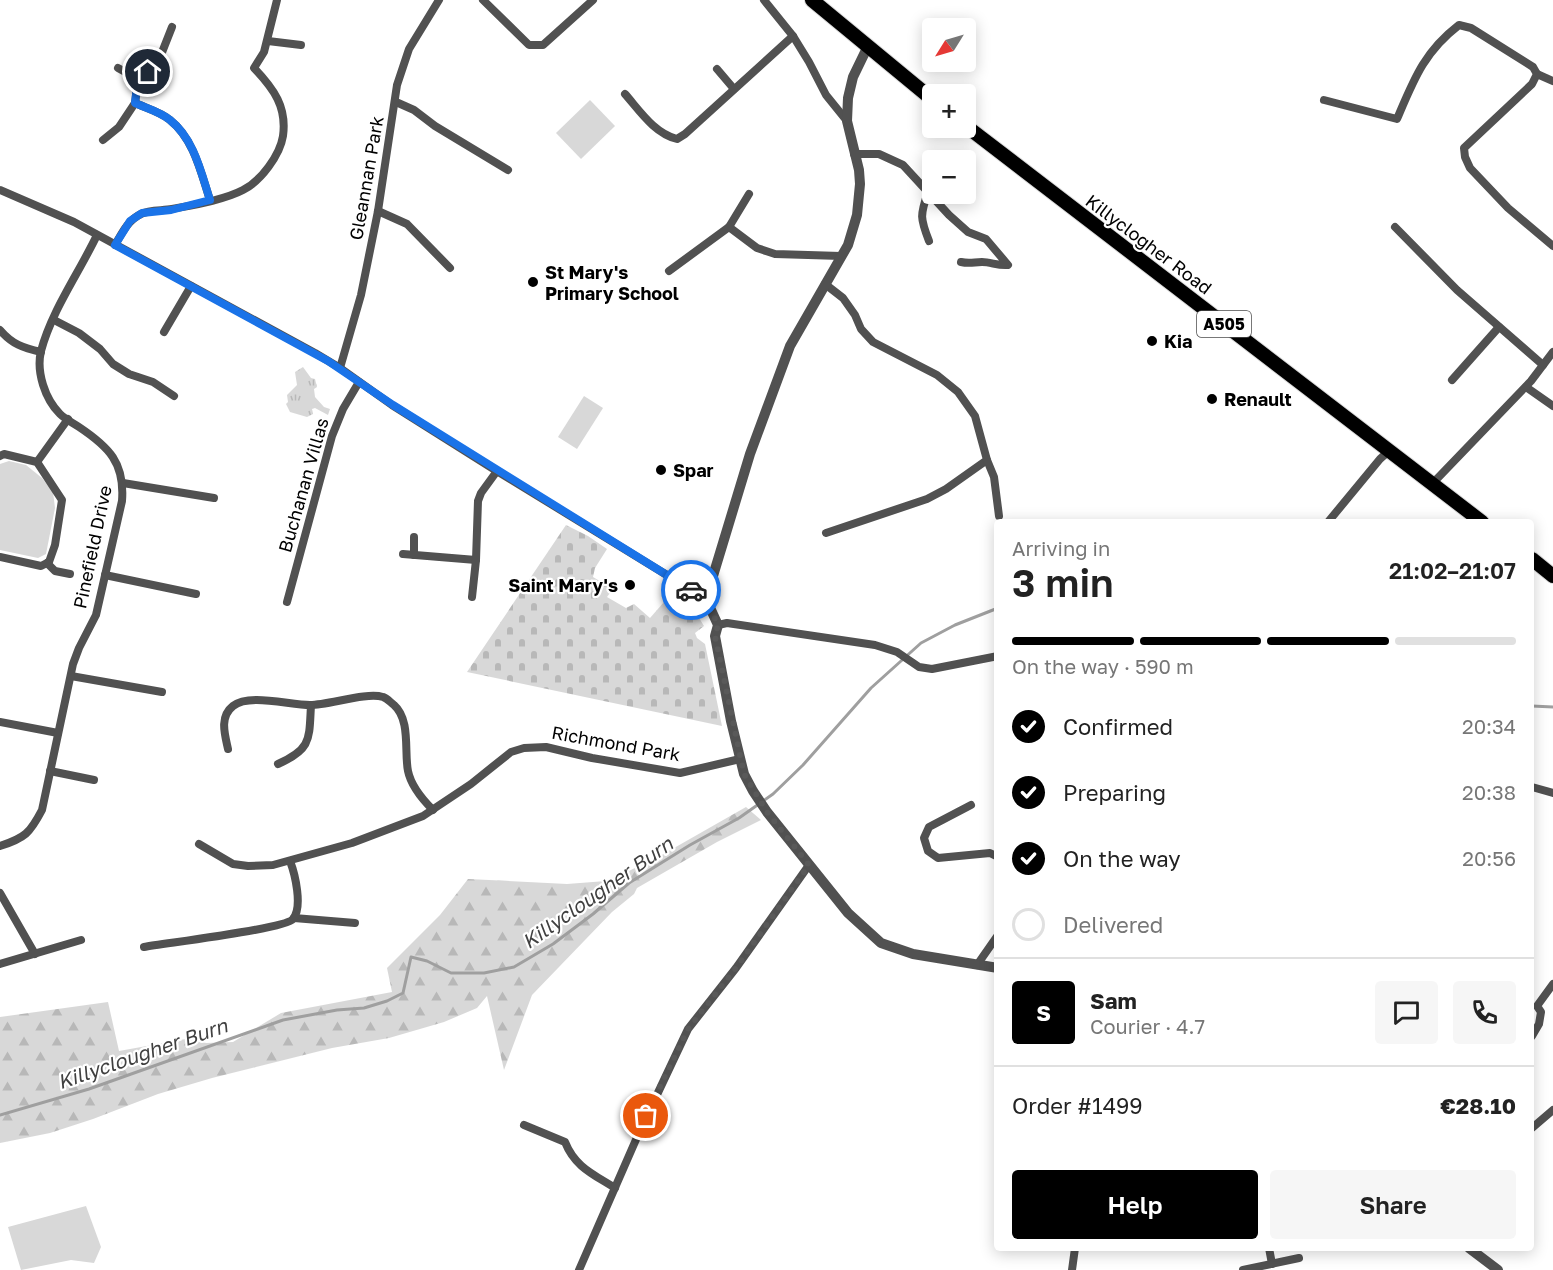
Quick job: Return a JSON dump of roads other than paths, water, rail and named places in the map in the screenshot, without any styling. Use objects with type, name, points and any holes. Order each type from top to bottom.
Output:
[{"type":"highway","points":[[816,1],[922,91]]},
{"type":"highway","name":"Killyclogher Road","points":[[976,134],[1478,519]]},
{"type":"highway","points":[[1534,561],[1553,576]]},
{"type":"street","points":[[115,245],[130,221],[142,213],[171,210],[243,190],[267,168],[276,156],[282,143],[285,124],[284,110],[279,98],[254,68],[268,41],[277,0]]},
{"type":"street","name":"Gleannan Park","points":[[340,368],[361,295],[378,211],[397,85],[409,49],[439,0]]},
{"type":"street","points":[[483,0],[529,45],[543,45],[593,0]]},
{"type":"street","points":[[764,0],[793,36],[826,95],[847,121]]},
{"type":"street","points":[[1324,100],[1397,119],[1424,60],[1449,32],[1459,25],[1471,28],[1533,67],[1536,74],[1553,81]]},
{"type":"street","points":[[103,140],[119,127],[135,103],[138,79],[157,65],[172,27]]},
{"type":"street","points":[[625,94],[656,128],[663,134],[676,139],[685,134],[793,36]]},
{"type":"street","points":[[268,41],[301,45]]},
{"type":"street","points":[[706,599],[734,501],[790,346],[848,244],[857,215],[860,184],[847,121],[848,98],[853,77],[868,46]]},
{"type":"street","points":[[118,68],[138,79]]},
{"type":"street","points":[[717,69],[734,89]]},
{"type":"street","points":[[1536,74],[1532,84],[1464,148],[1465,158],[1470,168],[1508,208],[1552,244]]},
{"type":"street","points":[[396,102],[414,110],[435,126],[508,170]]},
{"type":"street","points":[[135,103],[169,118],[183,133],[193,150],[210,200]]},
{"type":"street","points":[[855,154],[879,154],[903,165],[922,186]]},
{"type":"street","points":[[0,190],[55,213],[340,368],[393,405],[497,471],[706,599],[718,625],[715,636],[744,774],[757,797],[809,865],[848,913],[881,943],[913,954],[994,967]]},
{"type":"street","points":[[669,271],[729,227],[748,194]]},
{"type":"street","points":[[924,204],[921,212],[929,241]]},
{"type":"street","points":[[940,204],[968,232],[986,239],[1008,264],[999,266],[982,262],[973,264],[961,262]]},
{"type":"street","points":[[378,211],[407,224],[450,268]]},
{"type":"street","points":[[729,227],[757,248],[775,254],[841,256]]},
{"type":"street","points":[[1395,227],[1457,290],[1543,365]]},
{"type":"street","name":"Pinefield Drive","points":[[0,846],[21,838],[32,829],[42,810],[71,675],[79,648],[96,615],[122,501],[123,483],[113,456],[101,442],[61,415],[48,398],[40,375],[41,352],[54,320],[97,235]]},
{"type":"street","points":[[825,284],[843,297],[861,329],[873,342],[938,375],[958,392],[975,416],[994,477],[999,516]]},
{"type":"street","points":[[164,333],[191,286]]},
{"type":"street","points":[[54,320],[79,333],[100,349],[113,364],[129,375],[153,382],[174,396]]},
{"type":"street","points":[[1452,380],[1499,327]]},
{"type":"street","points":[[0,330],[7,339],[19,347],[41,352]]},
{"type":"street","points":[[1432,484],[1526,387],[1553,352]]},
{"type":"street","name":"Buchanan Villas","points":[[287,602],[332,436],[343,409],[359,382]]},
{"type":"street","points":[[1526,387],[1553,406]]},
{"type":"street","points":[[38,462],[68,419]]},
{"type":"street","points":[[1330,519],[1390,450]]},
{"type":"street","points":[[0,456],[4,454],[38,462],[62,500],[55,546],[47,563],[41,566],[0,557]]},
{"type":"street","points":[[826,533],[927,499],[946,489],[987,460]]},
{"type":"street","points":[[471,597],[476,560],[478,501],[497,471]]},
{"type":"street","points":[[123,483],[214,498]]},
{"type":"street","points":[[414,537],[414,555]]},
{"type":"street","points":[[403,554],[476,560]]},
{"type":"street","points":[[47,563],[55,571],[70,574]]},
{"type":"street","points":[[105,575],[196,594]]},
{"type":"street","points":[[718,625],[727,622],[875,645],[897,652],[919,667],[932,669],[994,657]]},
{"type":"street","points":[[71,675],[162,692]]},
{"type":"street","points":[[228,749],[224,731],[226,714],[242,701],[260,700],[311,705],[371,696],[383,697],[398,709],[403,722],[408,772],[413,784],[433,810]]},
{"type":"street","points":[[279,764],[296,756],[304,749],[309,735],[311,705]]},
{"type":"street","points":[[0,722],[58,733]]},
{"type":"street","name":"Richmond Park","points":[[199,844],[233,864],[248,866],[273,865],[352,843],[408,823],[433,810],[471,784],[511,752],[524,748],[546,747],[644,768],[680,773],[740,759]]},
{"type":"street","points":[[50,771],[94,780]]},
{"type":"street","points":[[1534,788],[1553,793]]},
{"type":"street","points":[[971,806],[929,827],[924,838],[928,851],[938,858],[990,853],[994,855]]},
{"type":"street","points":[[144,947],[289,923],[294,918],[298,898],[295,874],[290,861]]},
{"type":"street","points":[[579,1270],[638,1135],[688,1029],[736,968],[809,865]]},
{"type":"street","points":[[0,893],[35,954]]},
{"type":"street","points":[[294,918],[355,923]]},
{"type":"street","points":[[0,964],[81,940]]},
{"type":"street","points":[[977,965],[994,941]]},
{"type":"street","points":[[1534,1032],[1539,1024],[1541,1012],[1537,1006],[1553,984]]},
{"type":"street","points":[[1534,1126],[1553,1110]]},
{"type":"street","points":[[524,1125],[565,1142],[570,1154],[578,1164],[615,1188]]},
{"type":"street","points":[[1072,1270],[1075,1251]]},
{"type":"street","points":[[1270,1251],[1272,1264]]},
{"type":"street","points":[[1473,1251],[1498,1270]]},
{"type":"street","points":[[1243,1270],[1299,1258]]},
{"type":"waterway","name":"Killyclougher Burn","points":[[0,1115],[89,1089],[283,1020],[337,1010],[364,1008],[387,1001],[403,993],[411,957],[427,961],[451,973],[484,973],[514,967],[553,944],[629,883],[739,818],[773,794],[803,765],[871,688],[921,643],[955,625],[994,610]]},
{"type":"waterway","name":"Killyclougher Burn","points":[[1534,706],[1553,707]]},
{"type":"place","name":"St Mary's Primary School","points":[[533,282]]},
{"type":"place","name":"Kia","points":[[1152,341]]},
{"type":"place","name":"Renault","points":[[1212,399]]},
{"type":"place","name":"Spar","points":[[661,470]]},
{"type":"place","name":"Saint Mary's","points":[[630,585]]}]
